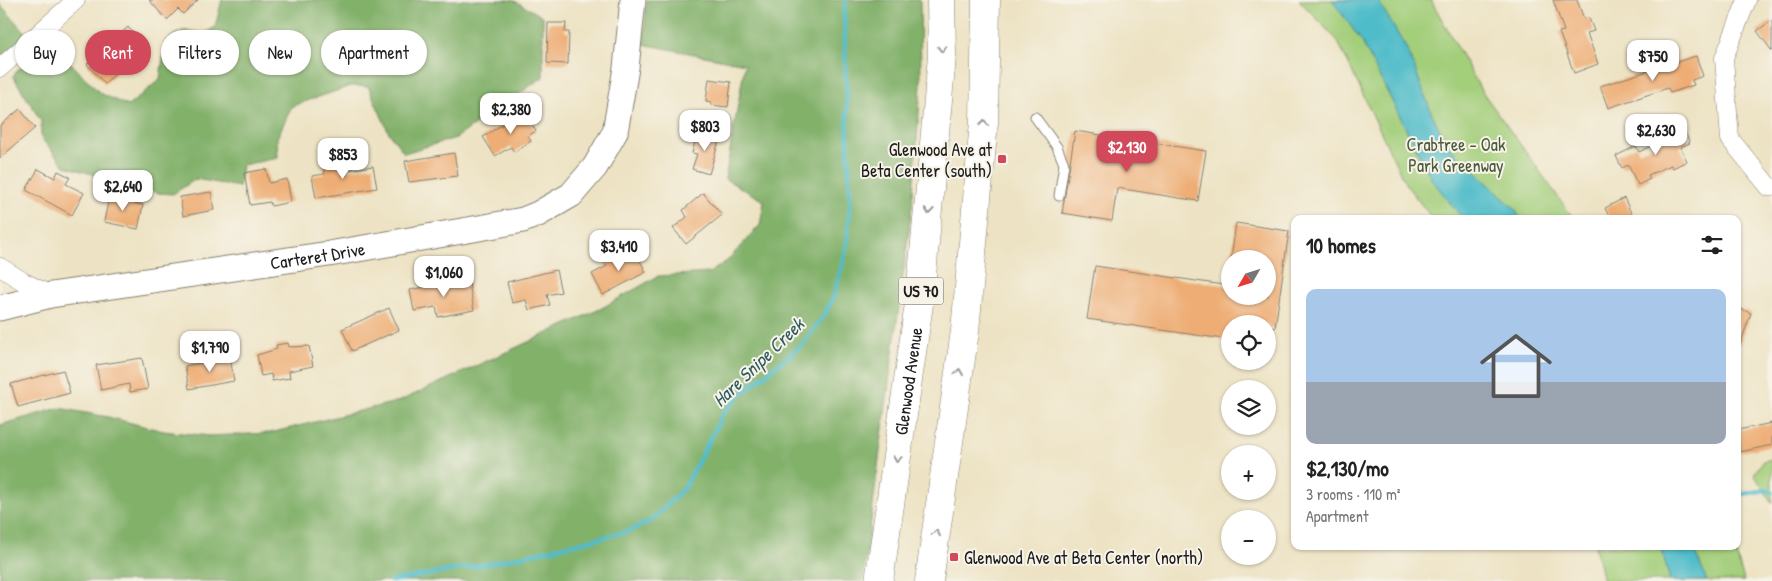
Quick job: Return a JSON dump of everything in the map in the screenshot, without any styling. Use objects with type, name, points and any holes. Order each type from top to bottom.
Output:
[{"type":"highway","name":"Glenwood Avenue","points":[[880,581],[920,297],[942,56],[941,0]]},
{"type":"highway","name":"US 70","points":[[929,581],[965,331],[984,122],[986,0]]},
{"type":"street","points":[[0,68],[76,0]]},
{"type":"street","name":"Carteret Drive","points":[[0,308],[51,295],[329,254],[494,226],[523,220],[562,202],[595,168],[615,132],[626,68],[633,0]]},
{"type":"street","points":[[1747,0],[1724,58],[1730,139],[1769,187],[1772,187]]},
{"type":"street","points":[[0,267],[24,282],[51,295]]},
{"type":"lane","points":[[1035,117],[1057,147],[1064,164],[1059,196]]},
{"type":"green space","points":[[222,0],[513,0],[543,17],[543,77],[456,138],[404,153],[389,133],[368,86],[351,86],[292,106],[277,138],[278,158],[242,165],[239,187],[196,179],[173,194],[157,193],[136,184],[119,182],[65,166],[41,138],[41,121],[13,76],[15,74],[75,75],[75,67],[100,93],[128,106],[160,79],[161,72],[161,75],[239,75],[239,30],[210,30],[215,27]]},
{"type":"green space","points":[[647,0],[920,0],[921,85],[912,207],[863,581],[0,581],[0,425],[59,408],[108,417],[163,431],[210,436],[270,433],[400,401],[602,308],[658,276],[709,273],[727,261],[760,225],[764,201],[725,179],[745,64],[643,44]]},
{"type":"green space","name":"Crabtree - Oak Park Greenway","points":[[1299,0],[1431,0],[1481,90],[1571,215],[1430,215],[1406,185],[1337,40]]},
{"type":"green space","points":[[0,4],[23,30],[15,30],[15,46],[2,55],[0,53]]},
{"type":"green space","points":[[1772,459],[1772,503],[1754,474],[1763,461]]},
{"type":"green space","points":[[1596,550],[1735,550],[1744,581],[1603,581]]},
{"type":"water","points":[[1332,0],[1378,0],[1409,53],[1431,112],[1448,146],[1516,210],[1518,215],[1460,215],[1432,180],[1362,42]]},
{"type":"water","points":[[1662,550],[1695,550],[1707,581],[1670,581]]},
{"type":"building","points":[[149,0],[198,0],[183,14],[178,9],[167,20]]},
{"type":"building","points":[[1553,0],[1577,0],[1584,19],[1589,18],[1594,31],[1587,33],[1598,64],[1574,73],[1559,32],[1564,31]]},
{"type":"building","points":[[1772,20],[1772,51],[1757,31]]},
{"type":"building","points":[[548,23],[566,23],[565,32],[569,32],[568,64],[547,63]]},
{"type":"building","points":[[1696,56],[1703,76],[1692,80],[1694,85],[1670,93],[1668,88],[1608,108],[1600,86]]},
{"type":"building","points":[[97,75],[114,75],[105,84]]},
{"type":"building","points":[[709,79],[731,82],[728,107],[711,105],[711,102],[706,101]]},
{"type":"building","points":[[20,109],[35,128],[0,158],[0,126]]},
{"type":"building","points":[[523,111],[536,131],[528,136],[531,141],[514,152],[511,147],[495,156],[483,137]]},
{"type":"building","points":[[1682,126],[1690,143],[1680,147],[1687,161],[1673,168],[1671,165],[1648,175],[1650,179],[1638,185],[1628,165],[1622,168],[1616,156],[1636,146],[1639,152],[1661,141],[1659,137]]},
{"type":"building","points":[[698,131],[720,137],[709,174],[692,169],[697,154],[692,153]]},
{"type":"building","points":[[1075,131],[1206,151],[1198,201],[1117,188],[1112,221],[1062,213]]},
{"type":"building","points":[[454,153],[458,176],[409,182],[405,161]]},
{"type":"building","points":[[339,160],[341,171],[373,166],[377,188],[316,198],[312,176],[325,174],[323,163]]},
{"type":"building","points":[[38,169],[55,178],[58,171],[70,177],[66,184],[84,193],[72,215],[26,190]]},
{"type":"building","points":[[266,169],[269,183],[287,179],[291,202],[271,206],[270,202],[250,205],[244,173]]},
{"type":"building","points":[[110,191],[122,194],[121,201],[143,205],[138,229],[104,222]]},
{"type":"building","points":[[211,192],[214,210],[183,216],[180,197]]},
{"type":"building","points":[[703,193],[722,215],[686,244],[673,228],[687,217],[683,210]]},
{"type":"building","points":[[1624,198],[1632,215],[1608,215],[1605,208]]},
{"type":"building","points":[[1236,223],[1289,231],[1276,321],[1276,315],[1221,315],[1221,339],[1087,319],[1095,266],[1221,285],[1221,305],[1276,305],[1276,250],[1232,250]]},
{"type":"building","points":[[635,251],[646,272],[603,295],[592,274],[607,266],[604,261],[621,252],[624,257]]},
{"type":"building","points":[[556,270],[561,292],[547,295],[550,305],[529,310],[526,300],[512,303],[507,282]]},
{"type":"building","points":[[468,278],[474,310],[438,317],[436,307],[414,311],[410,290]]},
{"type":"building","points":[[389,308],[399,330],[352,351],[342,329]]},
{"type":"building","points":[[1741,309],[1751,313],[1741,342]]},
{"type":"building","points":[[288,343],[289,347],[309,346],[313,366],[289,371],[290,378],[272,381],[271,374],[261,376],[257,355],[277,349],[276,345]]},
{"type":"building","points":[[230,357],[234,381],[189,389],[185,366]]},
{"type":"building","points":[[142,358],[148,389],[130,392],[129,384],[101,390],[96,365]]},
{"type":"building","points":[[63,370],[70,393],[18,407],[11,384]]},
{"type":"building","points":[[1772,423],[1772,445],[1741,452],[1741,429]]},
{"type":"waterway","name":"Hare Snipe Creek","points":[[391,581],[492,563],[626,532],[651,521],[685,487],[724,412],[740,395],[802,345],[824,316],[834,296],[847,246],[850,204],[844,13],[846,0]]},
{"type":"waterway","points":[[1741,494],[1766,490],[1772,492]]},
{"type":"place","name":"Glenwood Ave at Beta Center (south)","points":[[1002,159]]},
{"type":"place","name":"Glenwood Ave at Beta Center (north)","points":[[954,557]]}]
